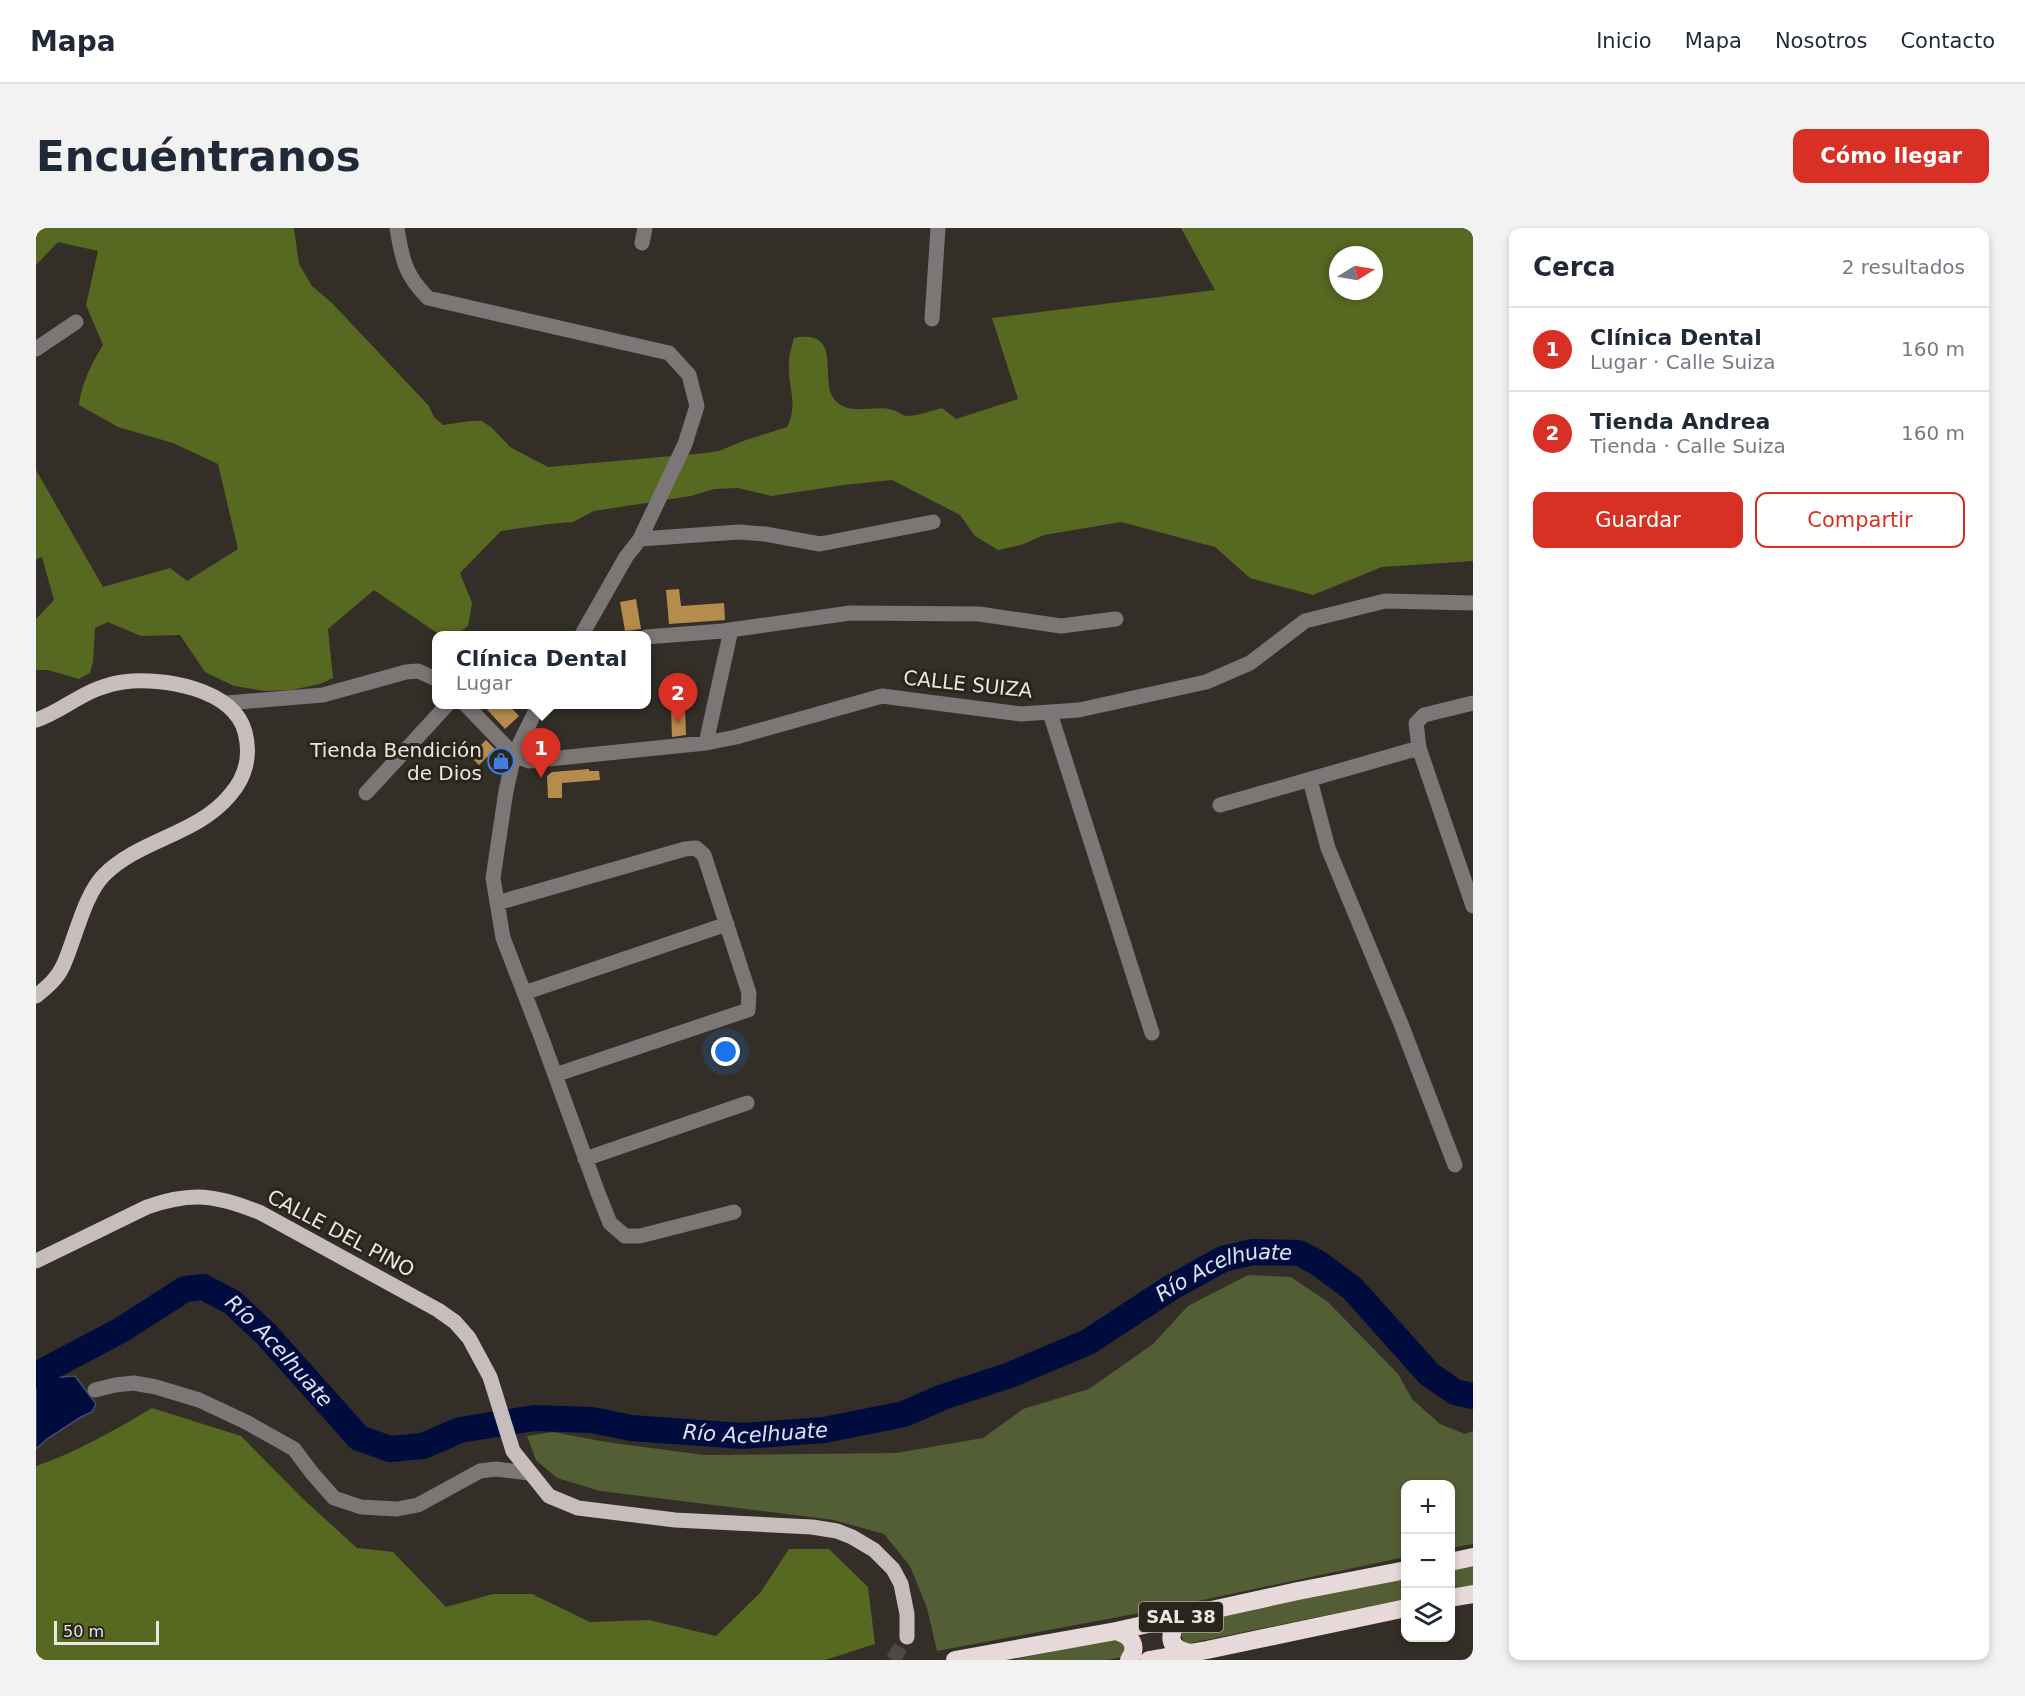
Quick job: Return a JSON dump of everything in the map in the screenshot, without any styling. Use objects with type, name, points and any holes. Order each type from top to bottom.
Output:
[{"type":"highway","points":[[1455,1561],[1473,1557]]},
{"type":"highway","name":"SAL 38","points":[[955,1660],[1116,1631],[1401,1571]]},
{"type":"highway","points":[[1455,1597],[1473,1594]]},
{"type":"highway","name":"SAL 38","points":[[1149,1660],[1401,1609]]},
{"type":"highway","points":[[1185,1616],[1172,1630],[1171,1638],[1174,1647],[1191,1653]]},
{"type":"highway","points":[[1116,1631],[1124,1633],[1134,1645],[1134,1652],[1129,1660]]},
{"type":"main road","points":[[36,720],[95,690],[121,682],[139,680],[174,684],[209,694],[227,703],[243,724],[248,753],[241,779],[232,793],[209,816],[129,855],[103,875],[88,902],[63,967],[54,981],[36,996]]},
{"type":"main road","name":"CALLE DEL PINO","points":[[36,1261],[166,1200],[205,1196],[242,1205],[278,1221],[438,1310],[455,1322],[470,1338],[490,1377],[513,1451],[549,1496],[578,1508],[675,1520],[812,1527],[837,1531],[874,1550],[893,1569],[901,1584],[907,1614],[907,1637]]},
{"type":"street","points":[[397,228],[401,255],[413,283],[428,298],[669,353],[689,375],[697,406],[685,444],[640,539],[626,557],[589,631]]},
{"type":"street","points":[[932,319],[938,228]]},
{"type":"street","points":[[36,349],[76,322]]},
{"type":"street","points":[[640,539],[739,532],[765,534],[820,544],[933,522]]},
{"type":"street","name":"CALLE SUIZA","points":[[514,755],[529,761],[706,743],[736,737],[882,696],[1021,714],[1079,710],[1206,682],[1250,663],[1305,621],[1385,601],[1472,607]]},
{"type":"street","points":[[651,637],[731,630],[850,613],[979,614],[1061,626],[1116,619]]},
{"type":"street","points":[[706,743],[731,630]]},
{"type":"street","points":[[227,703],[323,694],[406,672],[418,671],[432,677]]},
{"type":"street","points":[[1473,703],[1424,715],[1416,723],[1419,748],[1473,906]]},
{"type":"street","points":[[366,794],[444,709]]},
{"type":"street","points":[[469,709],[514,755]]},
{"type":"street","points":[[537,709],[514,755],[506,791],[493,879],[503,938],[585,1159],[610,1222],[625,1236],[640,1236],[734,1212]]},
{"type":"street","points":[[1050,713],[1152,1033]]},
{"type":"street","points":[[1221,805],[1419,748]]},
{"type":"street","points":[[1310,780],[1328,848],[1401,1024],[1455,1165]]},
{"type":"street","points":[[497,903],[685,849],[696,848],[704,855],[728,924],[749,993],[747,1010],[555,1075]]},
{"type":"street","points":[[524,993],[728,924]]},
{"type":"street","points":[[585,1159],[747,1103]]},
{"type":"street","points":[[95,1390],[134,1383],[200,1400],[294,1449],[334,1498],[361,1507],[397,1509],[418,1505],[480,1471],[496,1469],[529,1473]]},
{"type":"green space","points":[[36,228],[294,228],[299,264],[312,286],[332,303],[429,406],[434,417],[443,425],[482,421],[510,447],[548,467],[719,451],[787,427],[792,410],[789,362],[794,338],[810,337],[820,341],[825,348],[827,358],[830,391],[835,400],[847,408],[886,409],[906,416],[942,408],[956,419],[1018,399],[992,318],[1215,290],[1181,228],[1473,228],[1473,561],[1382,567],[1313,595],[1250,578],[1215,547],[1121,522],[1044,535],[1021,545],[998,550],[975,536],[960,515],[892,480],[771,496],[738,488],[714,489],[691,496],[594,511],[573,522],[501,531],[460,573],[472,603],[468,626],[461,631],[434,631],[374,590],[328,629],[333,678],[320,684],[291,690],[266,691],[234,686],[205,672],[180,635],[141,636],[108,622],[95,628],[90,673],[79,679],[48,670],[36,670],[36,619],[54,600],[42,557],[36,559],[36,470],[103,587],[170,568],[187,581],[238,549],[218,464],[173,443],[118,427],[79,405],[88,374],[103,345],[86,305],[98,251],[58,242],[36,265]]},
{"type":"green space","points":[[1248,1275],[1291,1277],[1328,1302],[1398,1374],[1412,1399],[1440,1424],[1465,1434],[1473,1431],[1473,1544],[1455,1547],[1455,1480],[1401,1480],[1401,1558],[1161,1609],[937,1651],[927,1608],[910,1566],[884,1534],[834,1520],[600,1491],[557,1478],[536,1460],[527,1436],[553,1432],[606,1442],[704,1455],[896,1453],[983,1438],[1023,1409],[1089,1389],[1153,1344],[1188,1306]]},
{"type":"green space","points":[[152,1408],[241,1436],[302,1498],[357,1548],[393,1552],[446,1607],[493,1594],[532,1594],[590,1622],[649,1620],[716,1636],[760,1593],[789,1549],[829,1549],[868,1587],[875,1644],[825,1660],[36,1660],[36,1466],[81,1447]]},
{"type":"green space","points":[[1473,1563],[1473,1585],[1455,1589],[1455,1567]]},
{"type":"green space","points":[[1401,1577],[1401,1600],[1191,1643],[1185,1643],[1181,1636],[1186,1625]]},
{"type":"green space","points":[[1119,1638],[1126,1641],[1123,1657],[1107,1660],[1012,1660]]},
{"type":"shaded area","points":[[75,1376],[96,1404],[92,1412],[47,1439],[36,1449],[36,1382],[47,1378]]},
{"type":"building","points":[[679,589],[681,606],[724,603],[725,620],[669,624],[666,590]]},
{"type":"building","points":[[636,599],[641,629],[625,631],[620,602]]},
{"type":"building","points":[[671,707],[685,707],[686,735],[672,737]]},
{"type":"building","points":[[487,709],[513,709],[519,716],[505,729]]},
{"type":"building","points":[[486,740],[495,749],[479,765],[470,756]]},
{"type":"building","points":[[589,769],[589,771],[599,771],[600,780],[562,783],[562,798],[548,798],[547,776],[552,772]]},
{"type":"waterway","name":"Río Acelhuate","points":[[36,1375],[121,1330],[185,1289],[203,1287],[232,1302],[266,1334],[359,1438],[390,1449],[423,1446],[460,1430],[534,1418],[592,1420],[631,1428],[743,1436],[824,1430],[904,1414],[943,1397],[1010,1375],[1088,1342],[1172,1287],[1223,1259],[1253,1252],[1299,1253],[1318,1263],[1352,1288],[1429,1374],[1455,1392],[1473,1396]]},
{"type":"tunnel","points":[[893,1660],[907,1637]]},
{"type":"place","name":"Tienda Andrea","points":[[678,723]]},
{"type":"place","name":"Tienda Bendición de Dios","points":[[501,761]]},
{"type":"place","name":"Clínica Dental","points":[[541,778]]}]
